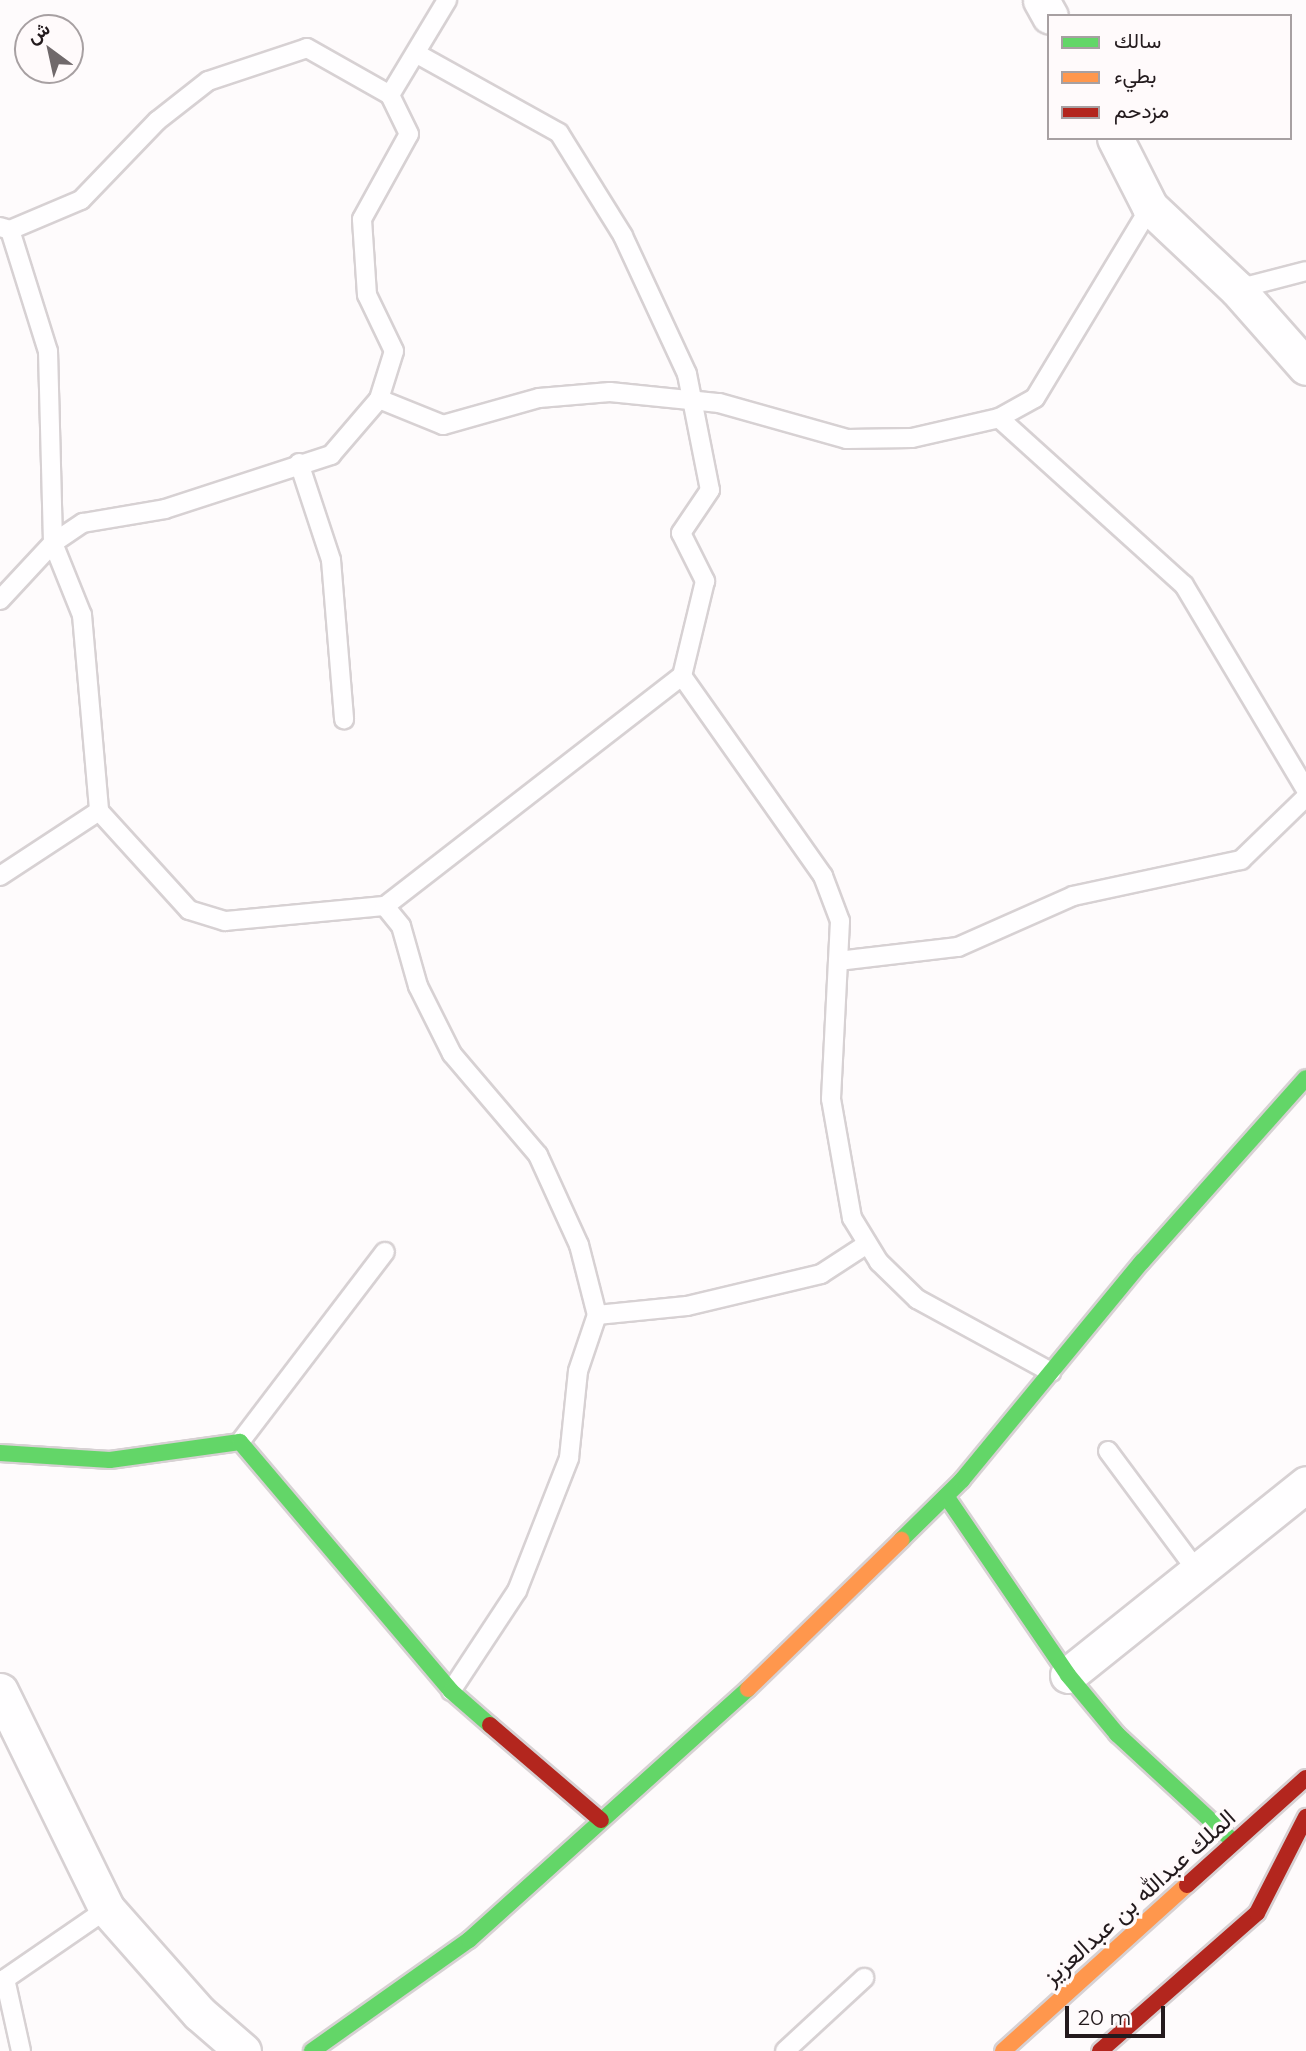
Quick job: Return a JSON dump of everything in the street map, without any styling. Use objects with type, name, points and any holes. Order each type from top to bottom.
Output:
[{"type":"street","points":[[1116,140],[1150,207],[1237,289],[1306,367]]},
{"type":"street","points":[[312,2051],[469,1940],[718,1718],[946,1496],[1306,1078]]},
{"type":"street","points":[[0,1453],[110,1460],[240,1442],[451,1691],[601,1820]]},
{"type":"street","points":[[1068,1675],[1306,1484]]},
{"type":"street","points":[[946,1496],[1068,1675],[1117,1734],[1233,1841]]},
{"type":"street","points":[[0,1691],[107,1909],[199,2013],[243,2051]]},
{"type":"street","name":"الملك عبدالله بن عبدالعزيز","points":[[1003,2051],[1306,1778]]},
{"type":"street","points":[[1100,2051],[1257,1913],[1306,1817]]},
{"type":"lane","points":[[390,95],[419,55],[447,0]]},
{"type":"lane","points":[[0,600],[53,543],[83,523],[165,509],[331,454],[379,399],[394,351],[367,295],[362,219],[409,134],[390,95],[307,48],[208,81],[158,121],[81,200],[5,228],[48,351],[53,543],[82,615],[99,811],[189,909],[225,921],[385,906],[682,676],[705,581],[681,533],[710,490],[687,374],[623,236],[559,133],[419,55]]},
{"type":"lane","points":[[379,399],[443,425],[539,398],[610,391],[694,405],[719,403],[847,439],[912,438],[999,418],[1035,398],[1150,207]]},
{"type":"lane","points":[[1237,289],[1306,271]]},
{"type":"lane","points":[[999,418],[1184,585],[1306,790]]},
{"type":"lane","points":[[299,463],[331,560],[344,719]]},
{"type":"lane","points":[[682,676],[823,876],[840,921],[831,1099],[852,1218],[867,1244],[917,1299],[1051,1373]]},
{"type":"lane","points":[[838,961],[958,947],[1073,896],[1241,860],[1306,797]]},
{"type":"lane","points":[[0,876],[99,811]]},
{"type":"lane","points":[[385,906],[401,926],[418,986],[452,1054],[538,1155],[579,1245],[597,1315],[578,1371],[569,1458],[522,1579],[451,1691]]},
{"type":"lane","points":[[597,1315],[687,1306],[821,1273],[867,1244]]},
{"type":"lane","points":[[240,1442],[385,1252]]},
{"type":"lane","points":[[1108,1451],[1197,1571]]},
{"type":"lane","points":[[20,2051],[5,1979],[107,1909]]},
{"type":"lane","points":[[785,2051],[864,1978]]},
{"type":"traffic: fast","points":[[901,1540],[962,1480],[1142,1262],[1306,1078]]},
{"type":"traffic: fast","points":[[0,1453],[110,1460],[240,1442],[451,1691],[490,1725]]},
{"type":"traffic: fast","points":[[946,1496],[1068,1675],[1117,1734],[1233,1841]]},
{"type":"traffic: fast","points":[[312,2051],[469,1940],[748,1689]]},
{"type":"traffic: slow","points":[[748,1689],[901,1540]]},
{"type":"traffic: slow","points":[[1003,2051],[1187,1885]]},
{"type":"traffic: jam","points":[[490,1725],[601,1820]]},
{"type":"traffic: jam","points":[[1187,1885],[1306,1778]]},
{"type":"traffic: jam","points":[[1100,2051],[1257,1913],[1306,1817]]}]
